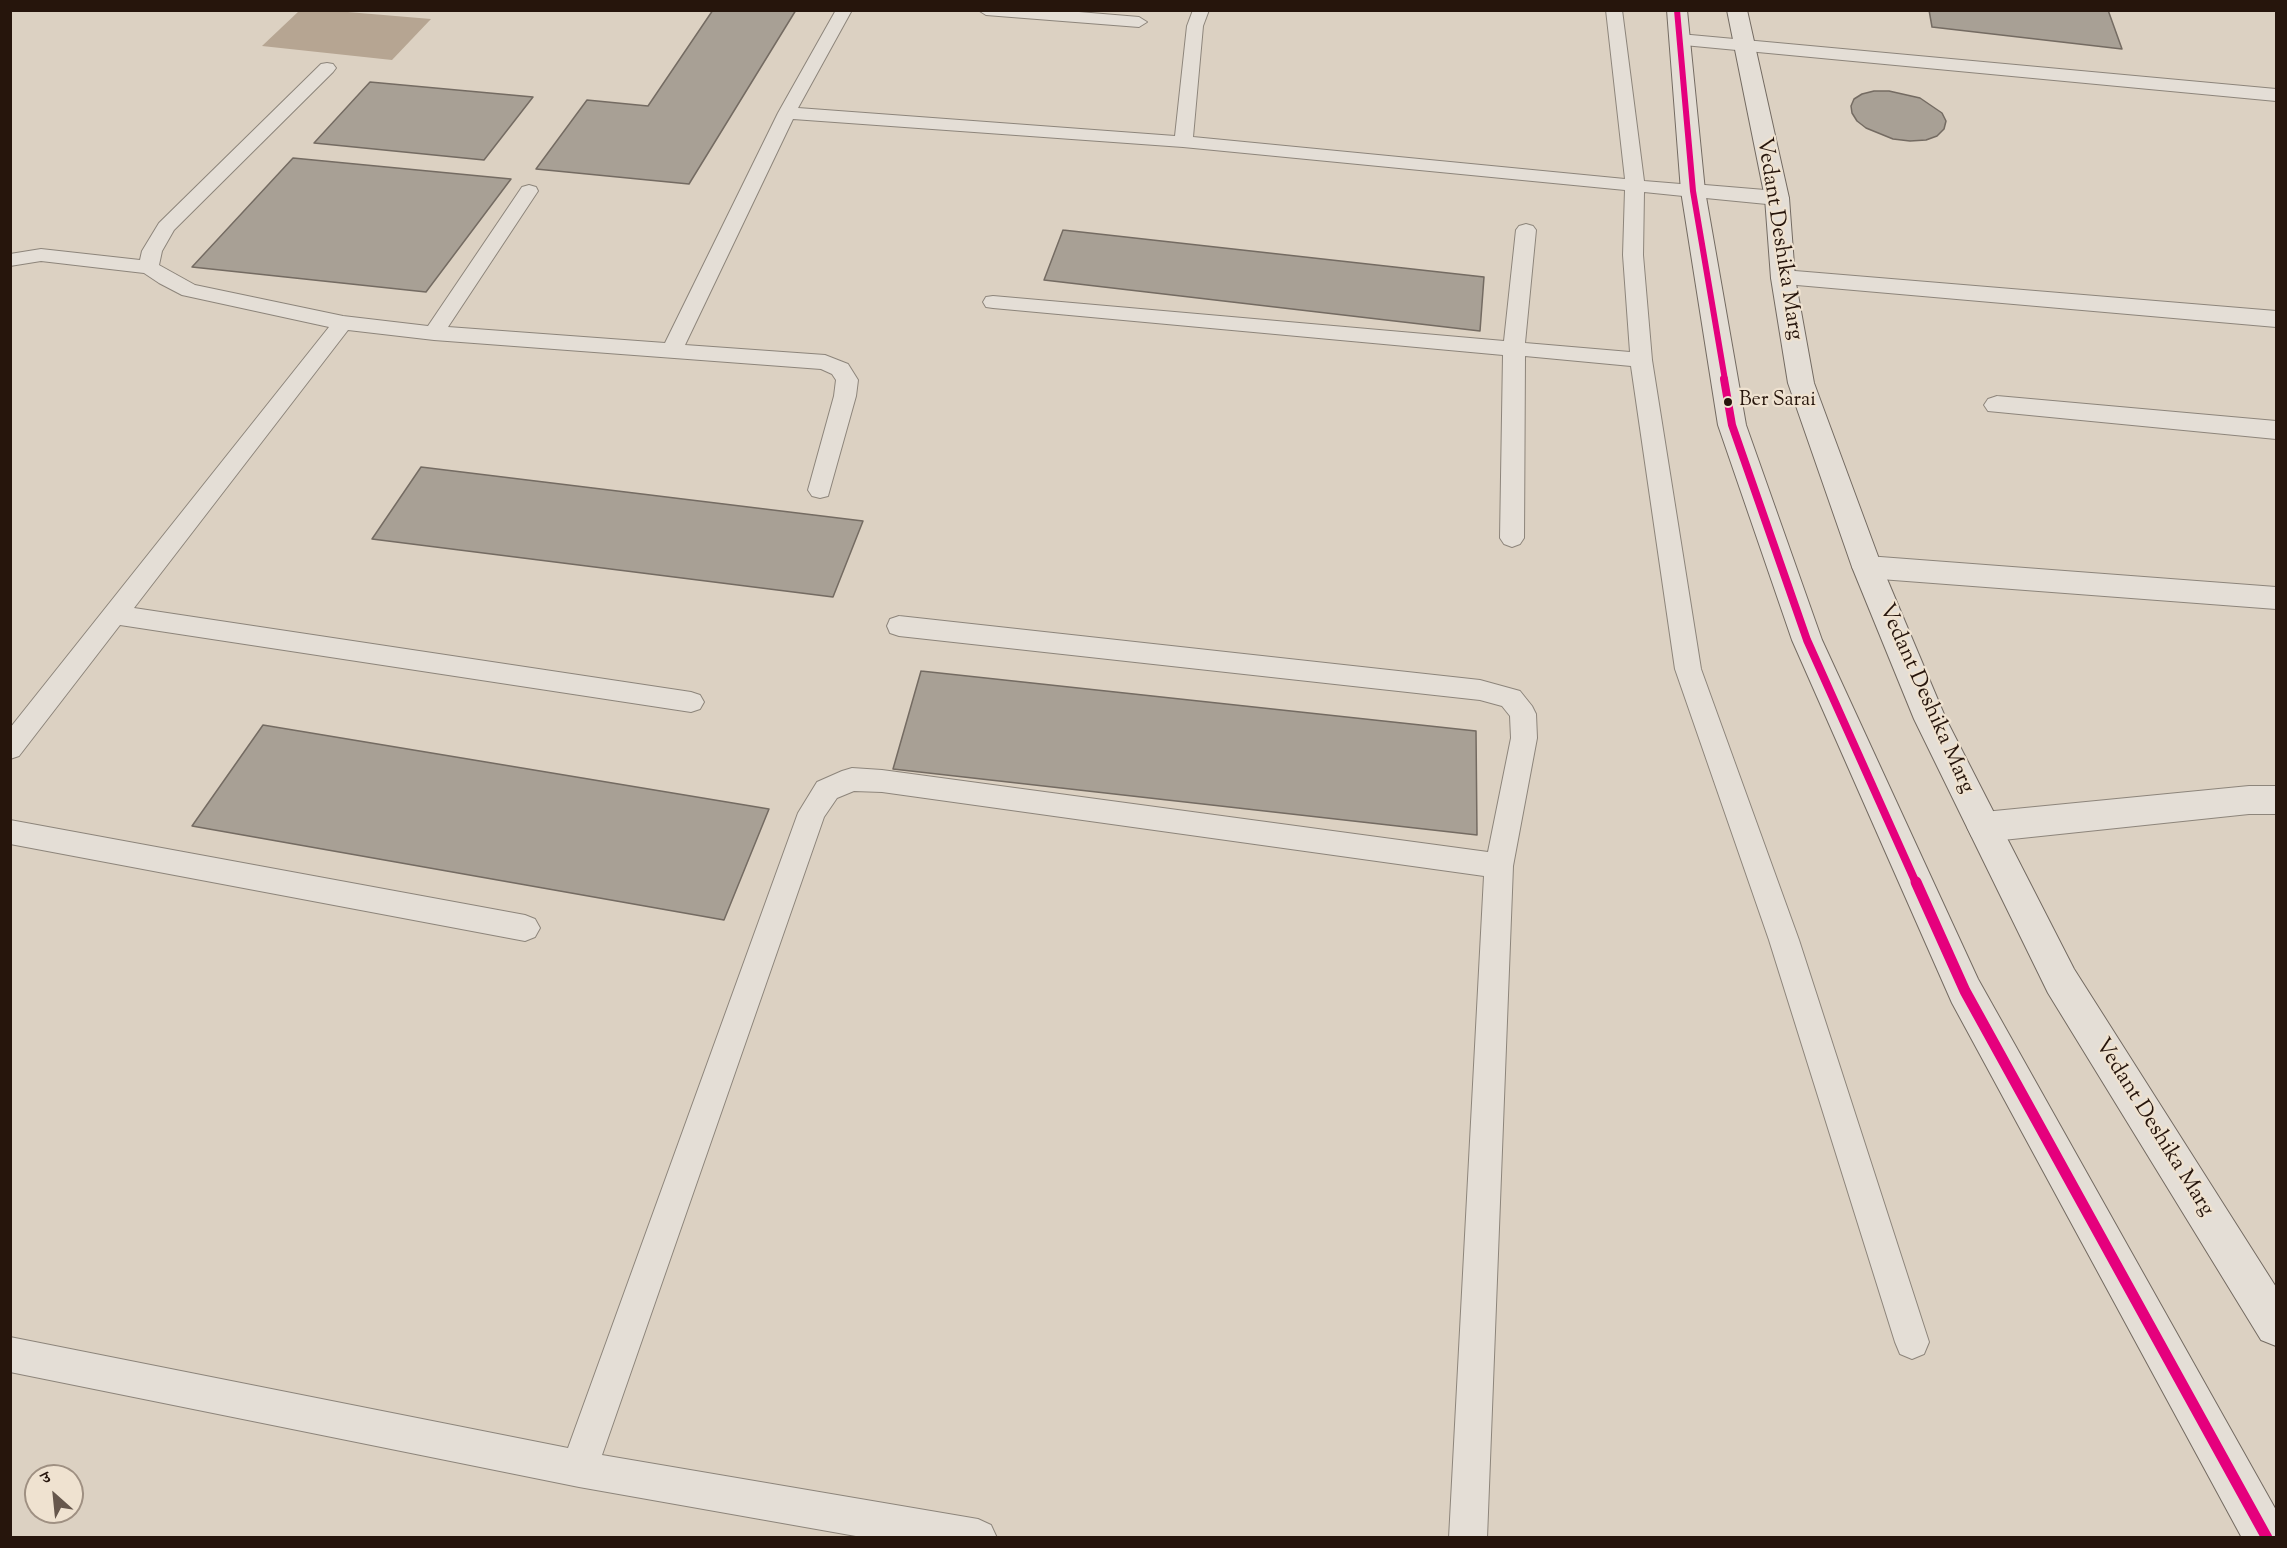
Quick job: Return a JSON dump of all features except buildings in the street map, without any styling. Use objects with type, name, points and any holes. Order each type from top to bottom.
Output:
[{"type":"main road","name":"Vedant Deshika Marg","points":[[1737,10],[1777,198],[1782,278],[1801,383],[1867,567],[1930,719],[2061,981],[2277,1325]]},
{"type":"main road","points":[[2267,1538],[1965,991],[1807,640],[1732,425],[1693,191],[1679,25],[1743,45],[2277,95]]},
{"type":"main road","points":[[1693,191],[1777,198]]},
{"type":"main road","points":[[1782,278],[2277,320]]},
{"type":"main road","points":[[1997,405],[2277,430]]},
{"type":"main road","points":[[1867,567],[2277,598]]},
{"type":"main road","points":[[1984,826],[2249,800],[2277,800]]},
{"type":"lane","points":[[671,352],[787,113],[844,10]]},
{"type":"lane","points":[[986,10],[1139,22]]},
{"type":"lane","points":[[1183,142],[1195,26],[1201,10]]},
{"type":"lane","points":[[1614,10],[1635,186],[1633,255],[1641,360],[1688,669],[1784,940],[1912,1342]]},
{"type":"lane","points":[[149,267],[152,251],[166,227],[327,68]]},
{"type":"lane","points":[[787,113],[1183,142],[1693,191]]},
{"type":"lane","points":[[434,333],[529,191]]},
{"type":"lane","points":[[1512,538],[1514,349],[1526,230]]},
{"type":"lane","points":[[10,260],[41,255],[149,267],[166,279],[189,290],[343,323],[434,333],[825,362],[840,369],[847,380],[845,396],[820,490]]},
{"type":"lane","points":[[993,302],[1641,360]]},
{"type":"lane","points":[[10,748],[343,323]]},
{"type":"lane","points":[[115,615],[691,702]]},
{"type":"lane","points":[[899,626],[1431,683],[1480,690],[1511,698],[1523,714],[1524,738],[1499,867],[1468,1538]]},
{"type":"lane","points":[[579,1468],[812,813],[827,790],[852,779],[882,781],[1499,867]]},
{"type":"lane","points":[[10,832],[525,928]]},
{"type":"lane","points":[[10,1354],[579,1468],[978,1538]]},
{"type":"shaded area","points":[[299,11],[336,11],[431,19],[392,60],[262,46]]},
{"type":"transit line","points":[[1677,10],[1693,191],[1732,425],[1807,640],[1965,991],[2267,1538]]},
{"type":"place","name":"Ber Sarai","points":[[1728,402]]}]
